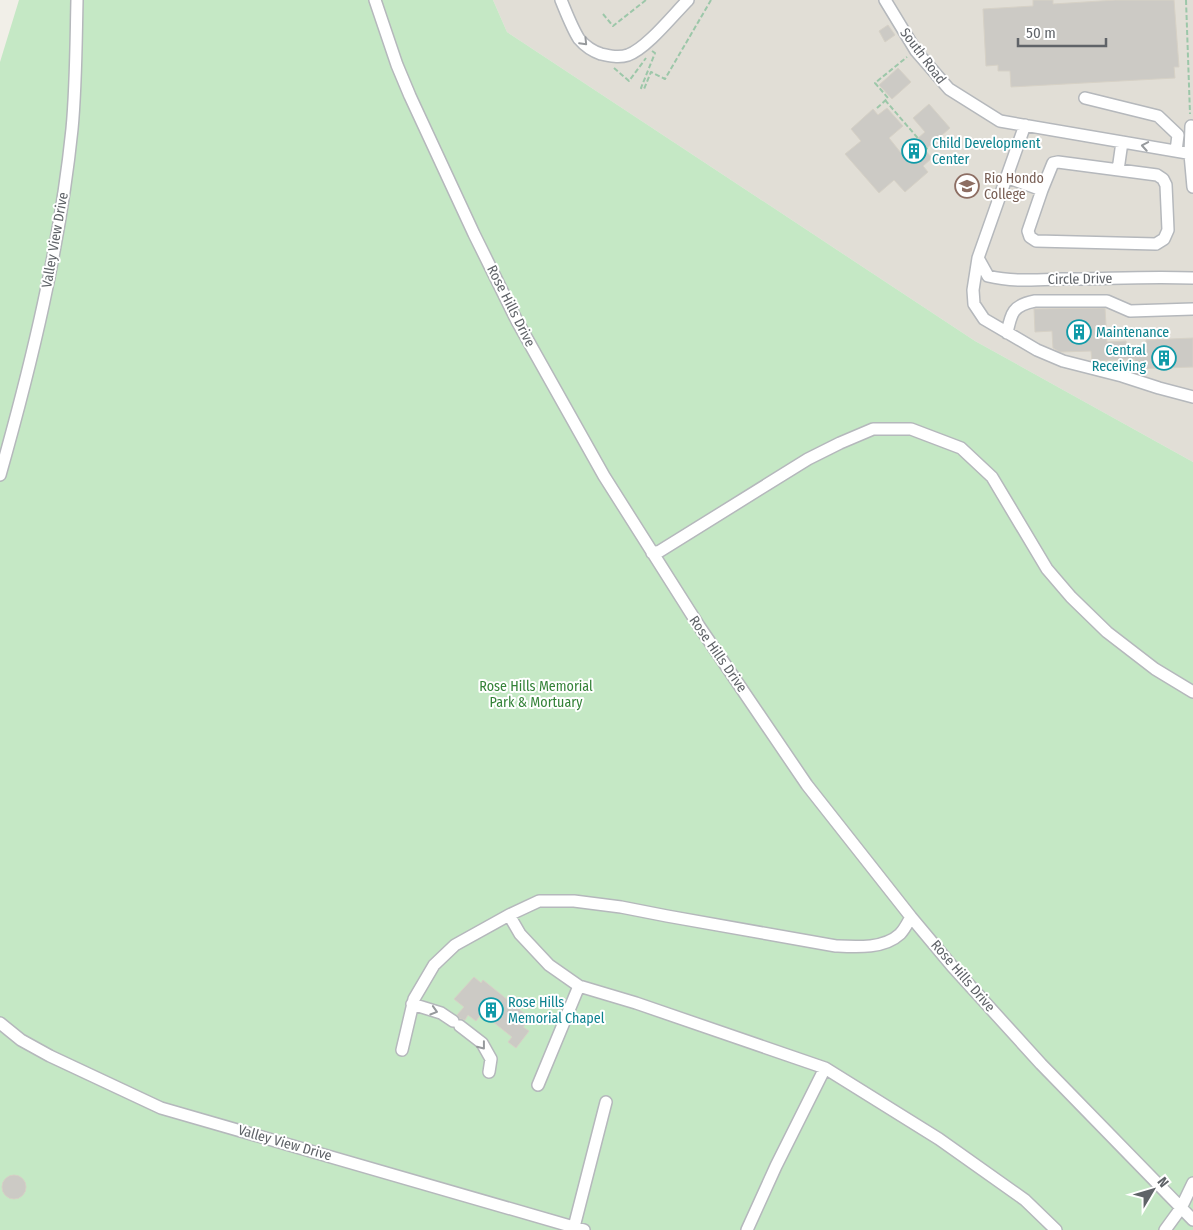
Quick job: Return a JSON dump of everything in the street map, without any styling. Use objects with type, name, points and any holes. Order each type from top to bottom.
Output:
[{"type":"street","name":"Valley View Drive","points":[[0,475],[34,352],[64,184],[72,128],[77,0]]},
{"type":"street","name":"Rose Hills Drive","points":[[375,0],[397,65],[410,96],[517,321],[581,436],[699,626],[789,760],[911,917],[952,966],[1041,1064],[1193,1220]]},
{"type":"street","points":[[561,0],[578,37],[586,46],[595,52],[613,56],[630,54],[644,45],[688,0]]},
{"type":"street","name":"South Road","points":[[885,0],[916,51],[949,89],[1000,121],[1025,125]]},
{"type":"street","points":[[1085,98],[1158,116],[1178,135],[1176,151]]},
{"type":"street","points":[[1192,154],[1025,125],[978,258],[972,290],[974,304],[984,320],[1037,350],[1062,361],[1193,397]]},
{"type":"street","points":[[1191,126],[1193,187]]},
{"type":"street","points":[[1118,170],[1122,142]]},
{"type":"street","points":[[1058,162],[1118,170],[1157,175],[1163,179],[1166,185],[1168,230],[1164,239],[1156,244],[1036,241],[1030,237],[1028,231],[1053,163],[1058,162]]},
{"type":"street","points":[[1006,177],[1042,190]]},
{"type":"street","name":"Circle Drive","points":[[978,258],[988,276],[1006,280],[1106,279],[1155,276],[1193,278]]},
{"type":"street","points":[[1007,334],[1010,316],[1025,303],[1035,301],[1106,301],[1130,311],[1193,308]]},
{"type":"street","points":[[652,553],[660,551],[808,459],[840,443],[873,429],[911,430],[961,448],[992,477],[1047,569],[1071,597],[1114,637],[1155,669],[1193,692]]},
{"type":"street","points":[[402,1050],[412,1004],[434,965],[455,945],[509,915],[539,901],[574,901],[621,907],[836,946],[857,948],[884,943],[900,934],[911,917]]},
{"type":"street","points":[[509,915],[520,934],[549,965],[579,986],[636,1003],[825,1068],[939,1139],[1025,1200],[1056,1230]]},
{"type":"street","points":[[538,1085],[579,986]]},
{"type":"street","points":[[412,1004],[441,1013],[482,1043],[491,1059],[489,1072]]},
{"type":"street","name":"Valley View Drive","points":[[0,1023],[21,1040],[50,1056],[161,1108],[579,1228]]},
{"type":"street","points":[[748,1230],[776,1166],[825,1068]]},
{"type":"street","points":[[579,1228],[606,1102]]},
{"type":"street","points":[[1165,1230],[1181,1208],[1193,1184]]},
{"type":"path","points":[[603,14],[613,26],[646,0]]},
{"type":"path","points":[[652,51],[655,53],[641,88],[644,89],[651,72],[665,79],[710,0]]},
{"type":"path","points":[[1186,0],[1191,126]]},
{"type":"path","points":[[877,108],[888,98],[874,83],[902,59],[911,54]]},
{"type":"path","points":[[614,68],[629,81],[646,58]]},
{"type":"path","points":[[885,100],[928,150]]},
{"type":"shaded area","name":"Rio Hondo College","points":[[493,0],[1193,0],[1193,462],[975,341],[507,32]]},
{"type":"green space","name":"Rose Hills Memorial Park & Mortuary","points":[[19,0],[493,0],[507,32],[975,341],[1193,462],[1193,1230],[0,1230],[0,62]]},
{"type":"building","points":[[1033,0],[1053,0],[1053,4],[1116,0],[1174,0],[1179,67],[1174,67],[1175,78],[1011,87],[1010,71],[998,71],[998,65],[986,66],[983,9],[1033,6]]},
{"type":"building","points":[[888,25],[895,35],[885,42],[879,31]]},
{"type":"building","points":[[898,68],[911,82],[892,99],[879,85]]},
{"type":"building","name":"Child Development Center","points":[[929,104],[950,128],[925,150],[932,158],[923,166],[928,172],[905,192],[894,180],[879,193],[845,154],[861,141],[851,129],[873,109],[878,115],[887,108],[903,126],[889,138],[901,153],[925,132],[913,118]]},
{"type":"building","name":"Maintenance","points":[[1105,308],[1107,342],[1126,341],[1127,350],[1147,349],[1146,340],[1193,338],[1193,367],[1135,369],[1135,359],[1092,361],[1091,351],[1060,352],[1053,348],[1052,331],[1035,332],[1034,309]]},
{"type":"building","name":"Rose Hills Memorial Chapel","points":[[474,977],[481,983],[483,980],[530,1018],[523,1027],[529,1031],[516,1048],[508,1042],[512,1037],[482,1013],[476,1021],[468,1015],[465,1020],[460,1019],[457,1015],[464,1007],[454,999]]},
{"type":"building","points":[[14,1175],[23,1178],[26,1187],[23,1196],[14,1199],[5,1196],[2,1187],[5,1178]]},
{"type":"place","name":"Child Development Center","points":[[914,151]]},
{"type":"place","name":"Rio Hondo College","points":[[967,186]]},
{"type":"place","name":"Maintenance","points":[[1079,332]]},
{"type":"place","name":"Central Receiving","points":[[1164,358]]},
{"type":"place","name":"Rose Hills Memorial Chapel","points":[[491,1010]]}]
